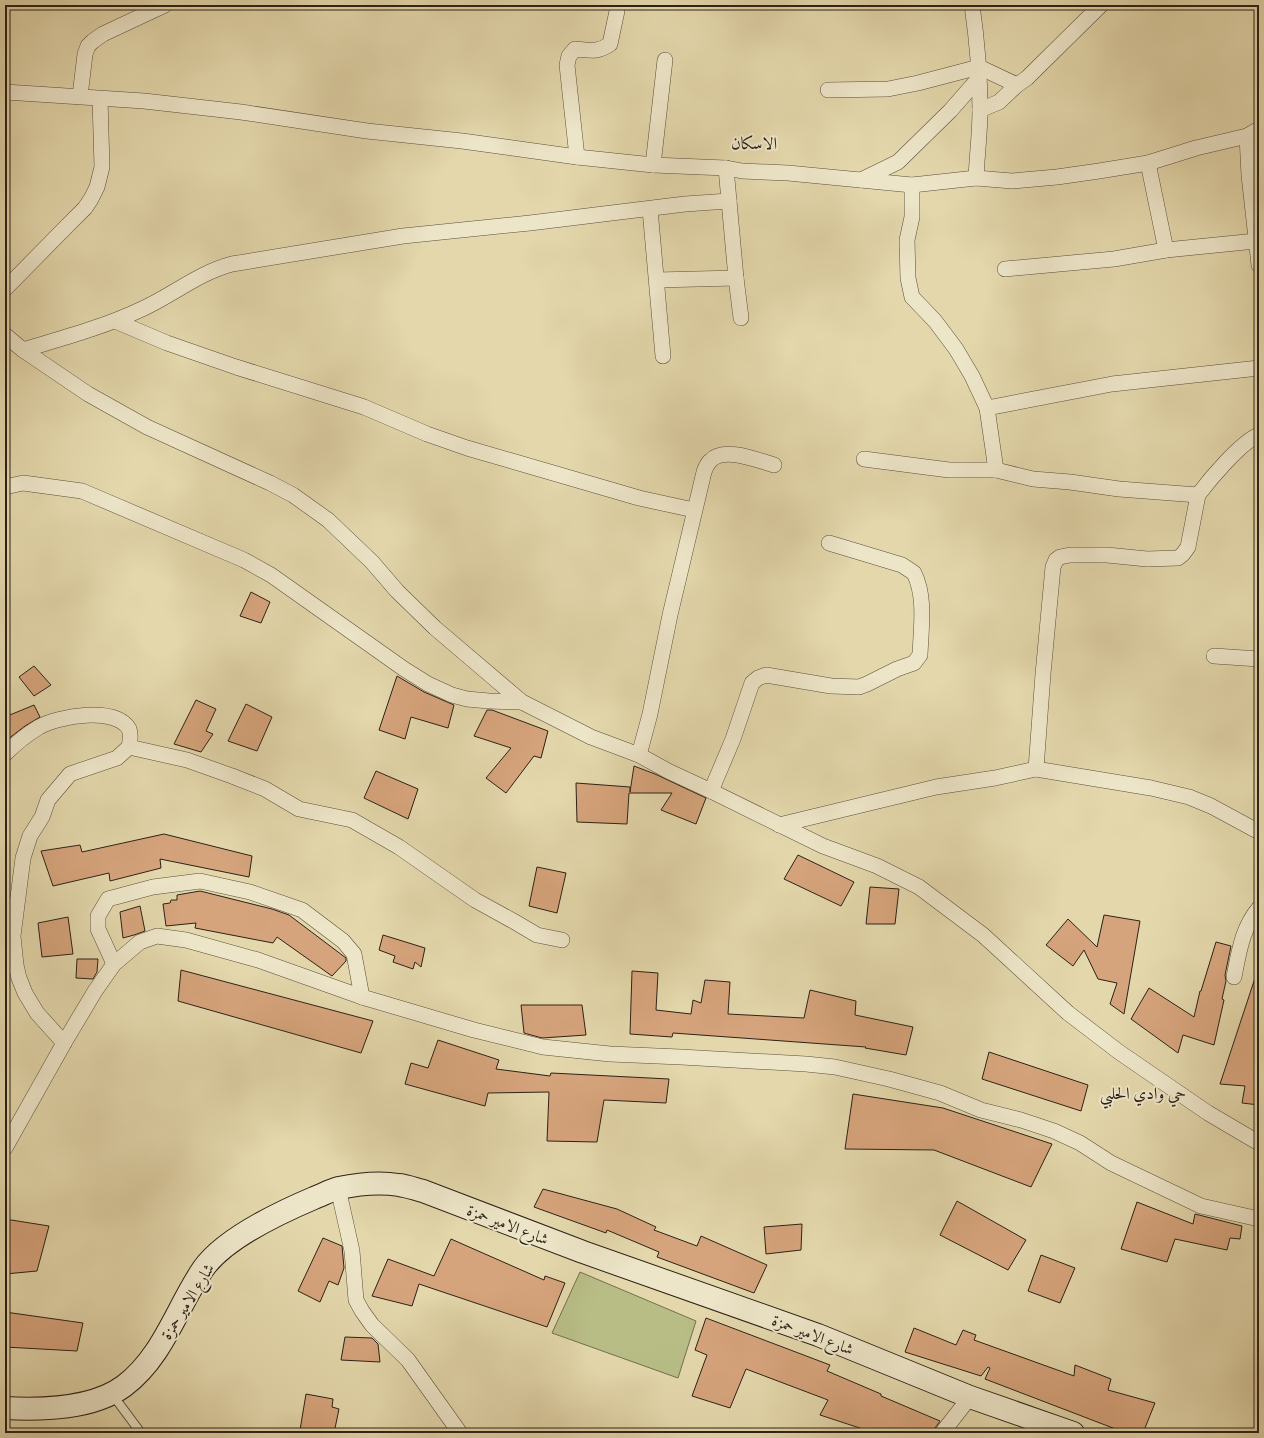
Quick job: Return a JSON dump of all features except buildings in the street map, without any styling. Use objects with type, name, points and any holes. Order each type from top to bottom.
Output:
[{"type":"main road","name":"شارع الامير حمزة","points":[[5,1408],[19,1409],[69,1407],[101,1399],[124,1386],[147,1364],[166,1336],[204,1268],[222,1250],[241,1235],[297,1206],[338,1188],[370,1184],[398,1185],[423,1191],[583,1252],[818,1335],[970,1397],[1072,1433]]},
{"type":"street","points":[[80,96],[85,54],[88,46],[103,34],[165,5]]},
{"type":"street","points":[[972,5],[976,30],[980,110],[976,178]]},
{"type":"street","points":[[980,110],[999,102],[1027,78],[1101,5]]},
{"type":"street","points":[[577,157],[566,65],[568,56],[575,49],[602,50],[610,44],[617,11]]},
{"type":"street","points":[[653,165],[665,60]]},
{"type":"street","points":[[861,180],[898,162],[950,111],[979,73]]},
{"type":"street","points":[[828,90],[888,89],[979,73],[1017,85]]},
{"type":"street","points":[[5,92],[80,96],[212,108],[367,131],[462,141],[577,157],[653,165],[726,168],[742,171],[788,173],[912,185],[976,178],[1012,181],[1058,177],[1148,163],[1196,148],[1253,133],[1249,175],[1259,265]]},
{"type":"street","points":[[5,289],[85,208],[97,188],[102,167],[100,99]]},
{"type":"street","points":[[1148,163],[1166,250]]},
{"type":"street","points":[[726,168],[741,318]]},
{"type":"street","points":[[912,185],[912,217],[907,240],[908,278],[912,297],[935,321],[956,349],[972,376],[987,408],[996,470]]},
{"type":"street","points":[[23,350],[115,321],[143,309],[205,274],[232,264],[403,236],[685,204],[729,201]]},
{"type":"street","points":[[650,209],[663,356]]},
{"type":"street","points":[[1005,269],[1114,259],[1166,250],[1256,241]]},
{"type":"street","points":[[657,280],[736,278]]},
{"type":"street","points":[[115,321],[167,343],[236,367],[364,407],[428,434],[467,448],[633,496],[694,510]]},
{"type":"street","points":[[5,335],[23,350],[88,394],[147,427],[264,480],[293,495],[328,520],[368,558],[397,591],[435,628],[522,702],[591,737],[639,756],[823,846],[877,866],[919,887],[983,935],[1068,1013],[1119,1052],[1208,1113],[1259,1142]]},
{"type":"street","points":[[987,408],[1112,384],[1259,368]]},
{"type":"street","points":[[1036,770],[1053,567],[1056,560],[1060,557],[1070,556],[1107,555],[1147,558],[1178,558],[1188,547],[1198,495],[1211,478],[1232,456],[1246,443],[1259,435]]},
{"type":"street","points":[[639,756],[650,714],[659,663],[704,472],[710,461],[721,454],[730,453],[774,465]]},
{"type":"street","points":[[864,459],[949,470],[996,470],[1033,479],[1070,482],[1119,489],[1198,495]]},
{"type":"street","points":[[5,487],[23,483],[82,491],[244,560],[271,575],[404,669],[428,684],[452,695],[467,699],[522,702]]},
{"type":"street","points":[[711,791],[752,683],[758,678],[766,675],[831,686],[859,687],[914,663],[920,655],[920,589],[914,572],[902,565],[829,543]]},
{"type":"street","points":[[1214,656],[1259,659]]},
{"type":"street","points":[[5,754],[14,745],[40,726],[76,716],[98,715],[112,717],[122,722],[128,727],[130,732],[130,747],[118,758],[70,774],[48,800],[42,817],[30,836],[23,858],[13,936],[16,965],[25,993],[37,1013],[64,1043]]},
{"type":"street","points":[[130,747],[187,760],[232,776],[265,789],[299,810],[352,820],[399,847],[476,900],[537,935],[562,940]]},
{"type":"street","points":[[779,825],[936,787],[1036,770],[1145,787],[1189,797],[1211,806],[1259,832]]},
{"type":"street","points":[[114,964],[98,929],[98,916],[108,898],[153,887],[200,881],[250,892],[302,910],[343,941],[354,954],[362,997]]},
{"type":"street","points":[[1234,977],[1243,933],[1253,915],[1259,908]]},
{"type":"street","points":[[5,1148],[64,1043],[95,991],[114,964],[140,942],[157,936],[186,940],[258,960],[362,997],[474,1030],[543,1047],[610,1054],[806,1064],[835,1067],[889,1079],[940,1093],[981,1110],[1054,1131],[1080,1144],[1111,1163],[1201,1206],[1259,1219]]},
{"type":"street","points":[[338,1188],[352,1251],[356,1300],[372,1325],[408,1360],[460,1433]]},
{"type":"street","points":[[942,1433],[970,1397]]},
{"type":"lane","points":[[111,1393],[141,1433]]},
{"type":"green space","points":[[580,1272],[696,1321],[678,1378],[552,1333]]},
{"type":"district","name":"الاسكان","points":[[754,143]]},
{"type":"district","name":"حي وادي الحلبي","points":[[1143,1093]]}]
